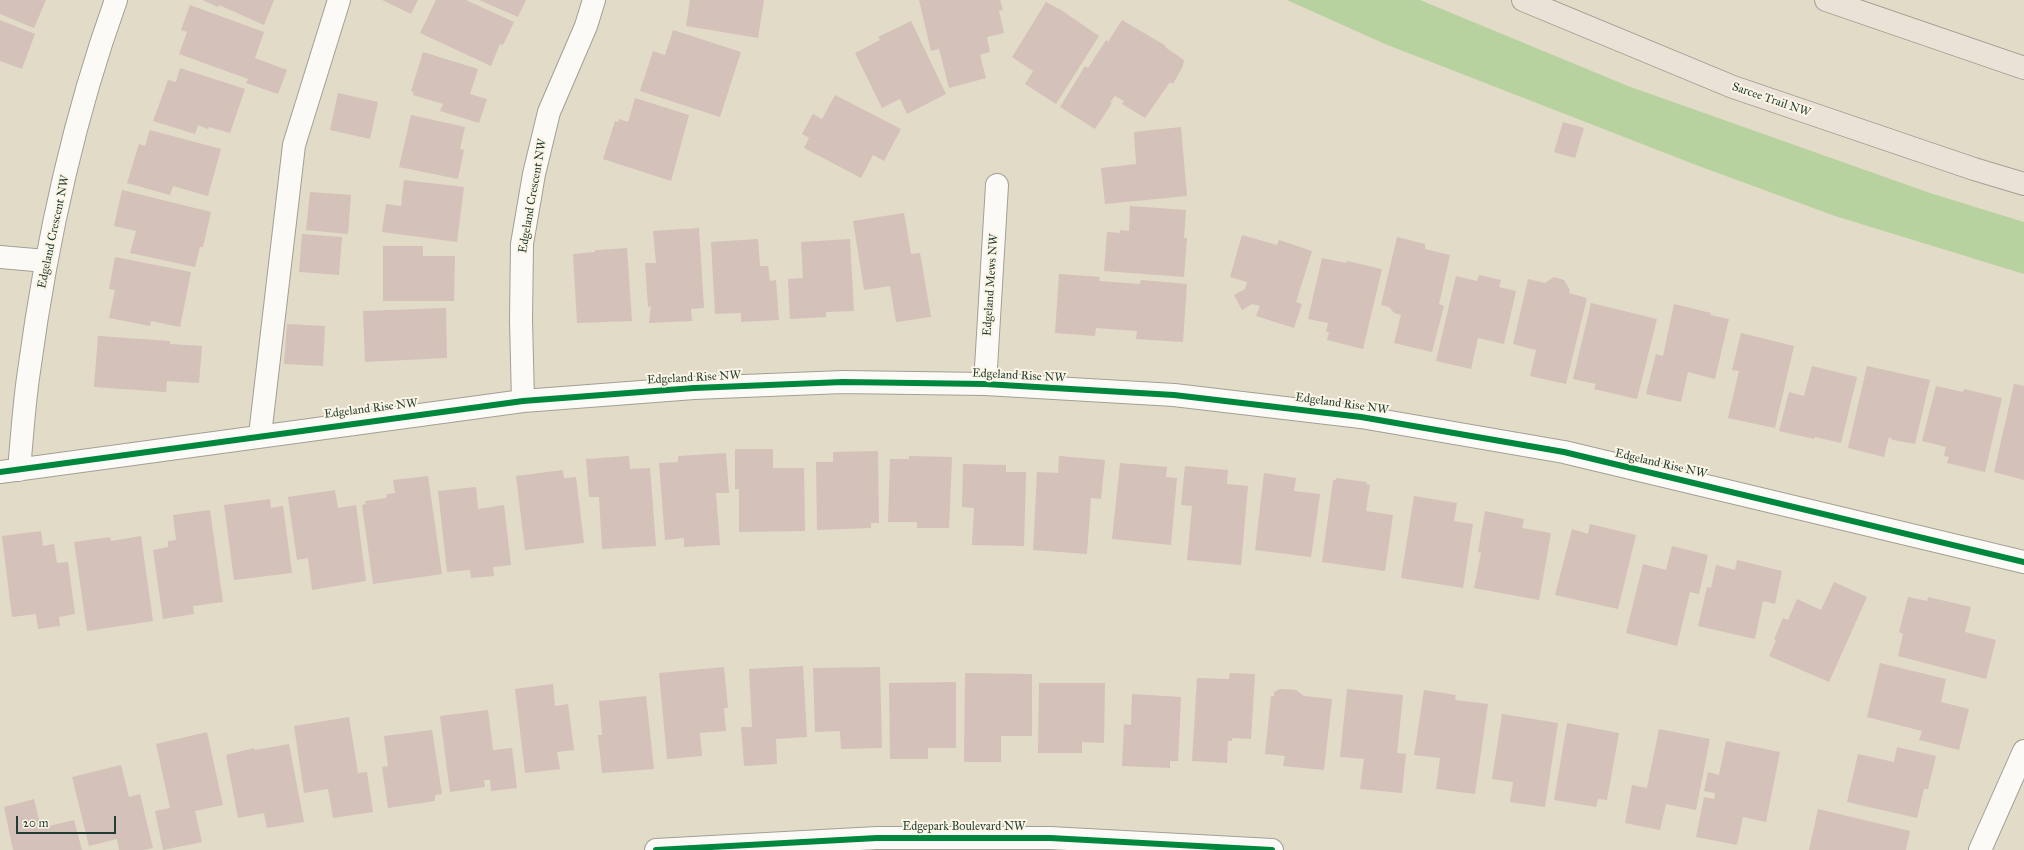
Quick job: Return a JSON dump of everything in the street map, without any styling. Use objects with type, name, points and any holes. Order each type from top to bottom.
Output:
[{"type":"main road","name":"Sarcee Trail NW","points":[[1523,0],[1733,87],[1967,167],[2024,184]]},
{"type":"main road","points":[[1826,0],[2024,68]]},
{"type":"street","name":"Edgeland Crescent NW","points":[[9,471],[29,371],[46,261],[64,179],[99,48],[116,0]]},
{"type":"street","points":[[260,435],[294,145],[340,0]]},
{"type":"street","name":"Edgeland Crescent NW","points":[[523,401],[520,320],[522,244],[534,174],[549,112],[586,26],[594,0]]},
{"type":"street","name":"Edgeland Mews NW","points":[[985,384],[997,185]]},
{"type":"street","points":[[0,257],[46,261]]},
{"type":"street","name":"Edgeland Rise NW","points":[[9,471],[260,435],[523,401],[694,388],[843,382],[985,384],[1174,395],[1361,417],[1564,452],[2024,562]]},
{"type":"street","points":[[1980,850],[2024,751]]},
{"type":"street","name":"Edgepark Boulevard NW","points":[[656,850],[877,838],[1050,838],[1272,850]]},
{"type":"green space","points":[[1287,0],[1420,0],[1628,86],[1930,193],[2024,222],[2024,274],[1835,216],[1696,165],[1385,44]]},
{"type":"building","points":[[0,0],[46,0],[34,28],[0,14]]},
{"type":"building","points":[[202,0],[274,0],[264,25],[219,5],[218,7]]},
{"type":"building","points":[[382,0],[418,0],[411,14]]},
{"type":"building","points":[[436,0],[466,0],[514,22],[503,45],[500,44],[491,66],[420,33]]},
{"type":"building","points":[[479,0],[526,0],[518,17]]},
{"type":"building","points":[[690,0],[764,0],[758,38],[686,26]]},
{"type":"building","points":[[919,0],[1000,0],[1003,10],[999,11],[1004,33],[987,37],[990,52],[980,55],[986,78],[949,88],[939,49],[931,51]]},
{"type":"building","points":[[1046,2],[1061,10],[1099,36],[1056,104],[1025,84],[1033,71],[1012,57]]},
{"type":"building","points":[[190,5],[264,32],[255,58],[287,70],[278,94],[246,83],[248,79],[179,54],[187,32],[181,30]]},
{"type":"building","points":[[0,20],[35,34],[22,69],[0,61]]},
{"type":"building","points":[[1122,20],[1166,46],[1165,47],[1184,60],[1183,66],[1173,84],[1170,82],[1145,118],[1122,104],[1124,101],[1115,96],[1095,129],[1060,107],[1085,66],[1088,68],[1106,40],[1108,42]]},
{"type":"building","points":[[911,21],[946,94],[907,114],[900,99],[882,108],[855,53],[880,40],[878,37]]},
{"type":"building","points":[[673,30],[741,52],[720,117],[640,91],[653,51],[665,55]]},
{"type":"building","points":[[423,52],[478,69],[470,94],[487,99],[479,123],[440,111],[443,104],[413,95],[414,92],[411,91]]},
{"type":"building","points":[[180,68],[245,89],[230,133],[209,127],[208,129],[198,125],[195,134],[153,121],[168,80],[176,82]]},
{"type":"building","points":[[338,93],[378,102],[370,139],[330,130]]},
{"type":"building","points":[[835,95],[901,129],[884,161],[873,155],[861,178],[804,148],[809,138],[802,134],[811,117],[813,114],[822,119]]},
{"type":"building","points":[[635,98],[689,115],[671,181],[603,159],[615,121],[618,122],[619,119],[628,122]]},
{"type":"building","points":[[411,115],[465,127],[460,149],[464,150],[458,179],[399,167]]},
{"type":"building","points":[[1563,122],[1584,128],[1575,158],[1554,152]]},
{"type":"building","points":[[1181,127],[1187,196],[1105,204],[1101,168],[1136,164],[1134,132]]},
{"type":"building","points":[[150,130],[221,149],[208,196],[173,186],[170,195],[127,183],[139,144],[145,146]]},
{"type":"building","points":[[404,180],[464,187],[457,242],[382,232],[386,204],[401,206]]},
{"type":"building","points":[[122,190],[211,212],[203,247],[200,247],[195,267],[130,253],[136,231],[114,226]]},
{"type":"building","points":[[310,192],[351,195],[348,234],[306,230]]},
{"type":"building","points":[[1130,206],[1186,210],[1184,238],[1187,238],[1184,277],[1104,271],[1107,232],[1120,233],[1120,230],[1129,231]]},
{"type":"building","points":[[904,213],[911,254],[920,253],[931,317],[896,322],[890,286],[864,290],[853,221]]},
{"type":"building","points":[[699,228],[704,308],[691,309],[692,321],[649,323],[651,306],[648,307],[645,263],[656,263],[653,231]]},
{"type":"building","points":[[302,234],[342,237],[339,275],[299,272]]},
{"type":"building","points":[[1242,235],[1277,245],[1279,240],[1312,251],[1296,302],[1302,304],[1294,328],[1256,316],[1260,306],[1252,304],[1242,310],[1234,295],[1245,289],[1247,282],[1230,277]]},
{"type":"building","points":[[1397,237],[1425,244],[1425,249],[1450,255],[1439,304],[1444,306],[1432,352],[1394,343],[1401,315],[1394,313],[1389,307],[1381,305]]},
{"type":"building","points":[[758,239],[760,266],[768,266],[770,281],[776,280],[779,320],[741,322],[741,313],[715,314],[711,242]]},
{"type":"building","points":[[850,239],[854,311],[826,312],[826,317],[790,319],[788,279],[803,278],[801,242]]},
{"type":"building","points":[[383,246],[423,246],[423,256],[455,256],[454,301],[383,301]]},
{"type":"building","points":[[627,248],[632,321],[577,323],[573,254],[595,252],[595,250]]},
{"type":"building","points":[[115,257],[191,272],[180,327],[151,321],[150,326],[109,318],[115,290],[109,289]]},
{"type":"building","points":[[1322,258],[1346,263],[1347,261],[1382,269],[1363,349],[1327,340],[1329,332],[1326,332],[1328,323],[1308,319]]},
{"type":"building","points":[[1059,274],[1100,277],[1099,281],[1140,284],[1141,280],[1187,284],[1183,342],[1136,339],[1137,331],[1096,328],[1095,336],[1055,333]]},
{"type":"building","points":[[1479,275],[1501,280],[1499,287],[1516,291],[1504,344],[1478,338],[1471,369],[1436,361],[1456,276],[1477,281]]},
{"type":"building","points":[[1554,277],[1564,280],[1570,290],[1569,293],[1587,298],[1566,384],[1530,376],[1536,350],[1513,344],[1528,279],[1545,283]]},
{"type":"building","points":[[1591,303],[1657,319],[1637,399],[1594,389],[1596,384],[1573,379]]},
{"type":"building","points":[[1674,304],[1729,319],[1715,379],[1688,372],[1681,402],[1646,394],[1656,354],[1663,356]]},
{"type":"building","points":[[446,308],[447,358],[365,362],[363,311]]},
{"type":"building","points":[[287,324],[325,326],[323,366],[284,364]]},
{"type":"building","points":[[1741,333],[1794,346],[1775,428],[1728,418],[1739,371],[1732,370]]},
{"type":"building","points":[[98,336],[170,341],[170,344],[202,346],[199,383],[167,381],[166,392],[94,387]]},
{"type":"building","points":[[1812,366],[1857,377],[1841,443],[1815,437],[1814,439],[1779,431],[1789,392],[1804,396]]},
{"type":"building","points":[[1867,366],[1930,380],[1915,444],[1893,440],[1889,437],[1884,457],[1848,448]]},
{"type":"building","points":[[2014,384],[2024,386],[2024,480],[1994,472]]},
{"type":"building","points":[[1936,386],[1963,392],[1964,389],[2002,398],[1985,472],[1947,463],[1949,457],[1944,456],[1946,447],[1922,441]]},
{"type":"building","points":[[735,449],[773,449],[773,468],[804,468],[805,531],[739,532],[739,489],[735,489]]},
{"type":"building","points":[[878,451],[879,523],[871,523],[871,528],[817,530],[816,462],[833,462],[833,452]]},
{"type":"building","points":[[726,453],[729,493],[716,493],[720,545],[684,547],[684,538],[665,540],[659,463],[678,462],[678,456]]},
{"type":"building","points":[[629,456],[630,469],[650,468],[656,546],[602,549],[599,497],[589,497],[586,459]]},
{"type":"building","points":[[909,456],[952,457],[949,528],[917,528],[917,522],[888,522],[890,459],[909,459]]},
{"type":"building","points":[[1059,456],[1105,460],[1101,499],[1091,498],[1087,554],[1033,550],[1037,472],[1058,473]]},
{"type":"building","points":[[1120,463],[1167,467],[1166,477],[1177,478],[1171,545],[1112,539]]},
{"type":"building","points":[[963,464],[1006,465],[1006,472],[1026,472],[1024,546],[972,545],[974,508],[962,507]]},
{"type":"building","points":[[1185,466],[1228,470],[1227,484],[1248,486],[1241,565],[1187,560],[1192,506],[1181,505]]},
{"type":"building","points":[[563,470],[564,478],[576,477],[584,543],[525,550],[516,476]]},
{"type":"building","points":[[1264,473],[1296,478],[1294,491],[1320,494],[1311,557],[1255,550]]},
{"type":"building","points":[[428,476],[442,574],[373,584],[362,505],[366,504],[365,501],[386,498],[387,494],[395,493],[393,480]]},
{"type":"building","points":[[1336,478],[1367,482],[1366,484],[1370,485],[1366,511],[1393,515],[1385,571],[1322,562],[1333,480],[1336,480]]},
{"type":"building","points":[[476,487],[478,509],[504,505],[511,565],[493,567],[494,576],[471,578],[470,570],[447,572],[438,491]]},
{"type":"building","points":[[335,490],[338,508],[356,505],[366,581],[312,590],[308,558],[297,560],[288,497]]},
{"type":"building","points":[[1414,496],[1457,503],[1454,521],[1473,524],[1463,588],[1401,578]]},
{"type":"building","points":[[270,499],[271,508],[283,506],[292,573],[234,580],[224,505]]},
{"type":"building","points":[[210,510],[223,602],[193,606],[194,614],[163,619],[153,550],[168,547],[168,541],[176,540],[173,515]]},
{"type":"building","points":[[1485,511],[1524,519],[1522,528],[1551,533],[1539,600],[1474,588],[1481,553],[1478,552]]},
{"type":"building","points":[[1590,524],[1636,535],[1618,609],[1555,595],[1572,529],[1588,534]]},
{"type":"building","points":[[41,531],[43,546],[54,544],[57,563],[68,562],[75,614],[59,617],[60,626],[38,629],[36,614],[12,617],[2,536]]},
{"type":"building","points":[[141,536],[153,621],[87,631],[74,542],[110,537],[111,541]]},
{"type":"building","points":[[1672,546],[1708,555],[1699,594],[1690,592],[1677,646],[1626,633],[1643,564],[1666,570]]},
{"type":"building","points":[[1737,560],[1782,571],[1775,604],[1763,601],[1755,639],[1698,626],[1707,587],[1711,588],[1716,565],[1735,570]]},
{"type":"building","points":[[1834,582],[1867,597],[1829,682],[1769,656],[1783,618],[1788,620],[1797,599],[1821,610]]},
{"type":"building","points":[[1908,597],[1927,601],[1928,597],[1971,607],[1965,632],[1996,640],[1986,679],[1898,656],[1903,634],[1899,632]]},
{"type":"building","points":[[1880,663],[1946,679],[1941,702],[1969,709],[1959,750],[1919,740],[1922,731],[1867,717]]},
{"type":"building","points":[[803,666],[807,737],[776,739],[777,764],[744,766],[741,727],[752,727],[749,669]]},
{"type":"building","points":[[724,667],[728,708],[724,708],[726,731],[700,733],[702,756],[667,759],[659,673]]},
{"type":"building","points":[[880,667],[882,748],[841,749],[840,731],[815,732],[813,668]]},
{"type":"building","points":[[965,673],[1032,674],[1032,736],[1001,736],[1001,762],[964,762]]},
{"type":"building","points":[[1230,673],[1255,674],[1251,739],[1232,738],[1232,741],[1228,741],[1227,763],[1192,761],[1197,678],[1229,679]]},
{"type":"building","points":[[956,682],[956,748],[928,748],[928,759],[890,759],[889,683]]},
{"type":"building","points":[[1039,683],[1105,683],[1104,743],[1082,742],[1082,753],[1038,753]]},
{"type":"building","points":[[553,684],[555,706],[568,704],[574,750],[557,752],[560,769],[525,773],[515,689]]},
{"type":"building","points":[[1280,689],[1296,690],[1304,696],[1332,699],[1324,770],[1283,766],[1285,756],[1265,754],[1271,696],[1274,696],[1274,692]]},
{"type":"building","points":[[1347,689],[1403,695],[1397,753],[1406,754],[1402,793],[1360,789],[1364,759],[1340,757]]},
{"type":"building","points":[[1424,690],[1456,695],[1455,700],[1488,704],[1475,794],[1436,789],[1440,758],[1414,755]]},
{"type":"building","points":[[1132,694],[1181,697],[1178,761],[1170,761],[1170,768],[1122,766],[1124,724],[1131,725]]},
{"type":"building","points":[[646,696],[654,769],[602,773],[598,735],[602,735],[599,701]]},
{"type":"building","points":[[488,710],[493,750],[512,748],[517,788],[491,791],[490,780],[484,780],[485,787],[450,792],[440,716]]},
{"type":"building","points":[[1502,714],[1558,723],[1545,807],[1510,802],[1513,782],[1492,779]]},
{"type":"building","points":[[349,717],[358,773],[367,772],[373,812],[333,818],[328,789],[304,793],[294,726]]},
{"type":"building","points":[[1567,723],[1619,733],[1607,800],[1598,799],[1596,807],[1554,800]]},
{"type":"building","points":[[1659,729],[1710,739],[1696,810],[1666,804],[1660,830],[1625,823],[1632,785],[1647,788]]},
{"type":"building","points":[[432,730],[442,794],[435,795],[435,801],[388,808],[382,767],[388,766],[384,736]]},
{"type":"building","points":[[207,732],[223,805],[195,811],[202,842],[163,850],[155,811],[170,808],[156,744]]},
{"type":"building","points":[[1726,741],[1780,752],[1766,822],[1743,817],[1737,845],[1696,837],[1704,797],[1714,799],[1715,793],[1704,791],[1708,772],[1719,775]]},
{"type":"building","points":[[289,744],[304,822],[267,828],[264,813],[238,818],[226,755],[254,748],[255,750]]},
{"type":"building","points":[[1897,747],[1936,756],[1928,789],[1924,789],[1917,818],[1847,802],[1858,754],[1894,762]]},
{"type":"building","points":[[121,765],[129,797],[140,794],[153,848],[143,850],[119,850],[117,839],[89,846],[72,777]]},
{"type":"building","points":[[34,799],[41,828],[74,820],[82,850],[13,850],[4,807]]},
{"type":"building","points":[[1818,809],[1910,831],[1906,850],[1809,850]]},
{"type":"cycle path","points":[[0,472],[523,401],[694,388],[843,382],[985,384],[1174,395],[1361,417],[1564,452],[2024,562]]},
{"type":"cycle path","points":[[656,850],[877,838],[1050,838],[1272,850]]}]
